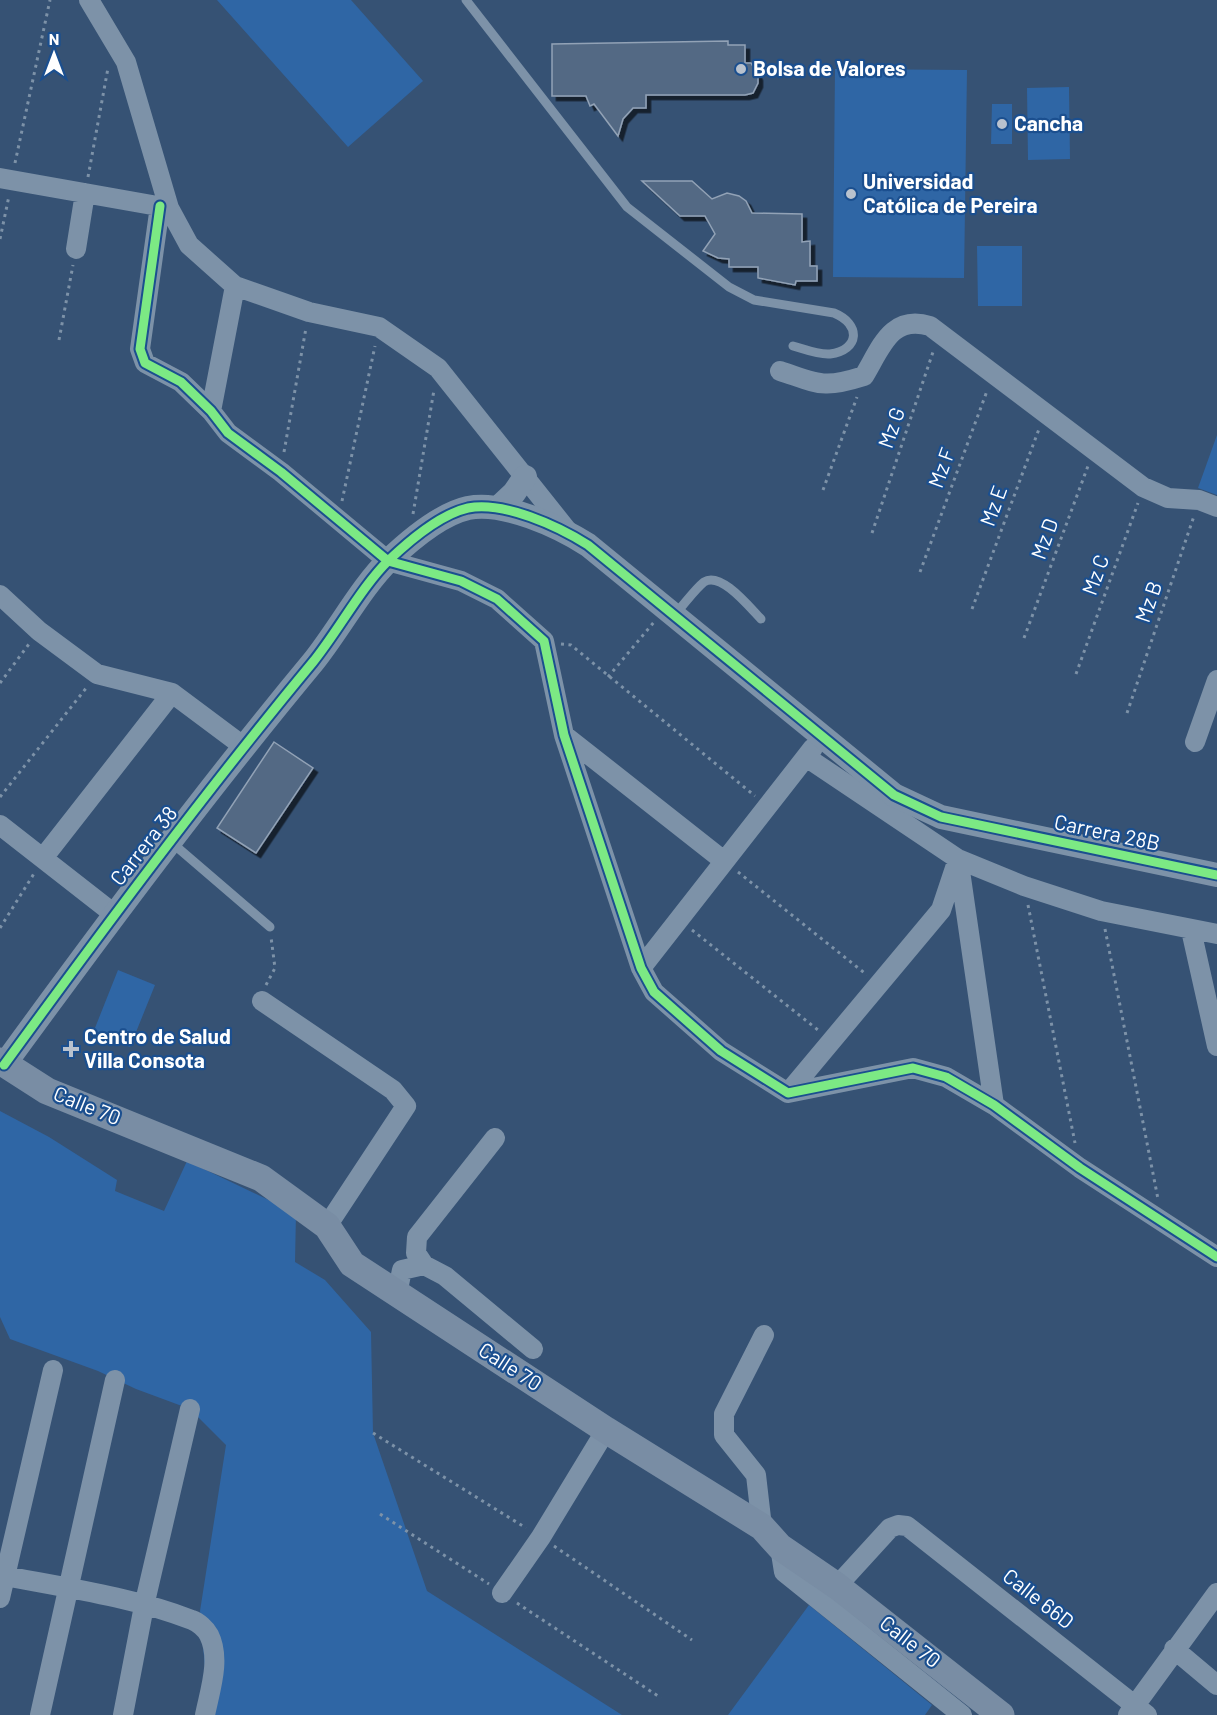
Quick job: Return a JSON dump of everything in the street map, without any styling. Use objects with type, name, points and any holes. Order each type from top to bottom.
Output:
[{"type":"main road","name":"Calle 70","points":[[2,1063],[47,1090],[261,1178],[327,1226],[352,1264],[606,1430],[762,1527],[780,1547],[837,1586],[1000,1715]]},
{"type":"street","points":[[89,0],[114,38],[126,62],[164,207],[189,245],[235,286],[309,312],[379,327],[438,368],[570,534]]},
{"type":"street","points":[[6,179],[164,207]]},
{"type":"street","points":[[76,249],[85,193]]},
{"type":"street","points":[[164,207],[140,349],[145,363],[181,382],[211,411],[228,434],[281,472],[388,561],[461,581],[497,599],[544,641],[564,735],[641,968],[654,992],[721,1051],[788,1093],[913,1068],[946,1077],[994,1105],[1080,1168],[1217,1257]]},
{"type":"street","points":[[211,411],[235,286]]},
{"type":"street","points":[[780,371],[818,384],[835,386],[864,376],[891,331],[902,325],[919,322],[940,333],[1143,487],[1168,498],[1208,503]]},
{"type":"street","points":[[498,508],[514,493],[525,477]]},
{"type":"street","name":"Carrera 38","points":[[2,1063],[243,746],[319,654],[388,561],[442,520],[468,508],[498,508],[570,534],[671,611]]},
{"type":"street","points":[[0,595],[39,631],[97,674],[172,693],[243,746]]},
{"type":"street","name":"Carrera 28B","points":[[671,611],[821,738],[894,795],[941,817],[1217,875]]},
{"type":"street","points":[[1195,742],[1217,680]]},
{"type":"street","points":[[44,858],[172,693]]},
{"type":"street","points":[[564,735],[724,861]]},
{"type":"street","points":[[641,968],[821,738]]},
{"type":"street","points":[[806,757],[958,860],[1024,886],[1101,911],[1217,934]]},
{"type":"street","points":[[0,825],[114,914]]},
{"type":"street","points":[[788,1093],[940,910],[958,860]]},
{"type":"street","points":[[958,860],[994,1105]]},
{"type":"street","points":[[1191,930],[1217,1046]]},
{"type":"street","points":[[262,1001],[393,1090],[406,1106],[327,1226]]},
{"type":"street","points":[[495,1138],[417,1237],[416,1253],[424,1265],[445,1276],[532,1349]]},
{"type":"street","points":[[397,1294],[402,1270],[424,1265]]},
{"type":"street","points":[[762,1527],[756,1475],[724,1436],[724,1414],[764,1335]]},
{"type":"street","points":[[0,1598],[2,1575],[53,1370]]},
{"type":"street","points":[[40,1715],[115,1380]]},
{"type":"street","points":[[123,1715],[144,1606],[190,1409]]},
{"type":"street","points":[[502,1593],[541,1537],[606,1430]]},
{"type":"street","name":"Calle 66D","points":[[837,1586],[890,1528],[898,1525],[907,1526],[1137,1712]]},
{"type":"street","points":[[780,1547],[784,1572],[962,1715]]},
{"type":"street","points":[[2,1575],[144,1606],[194,1621],[207,1632],[214,1646],[214,1668],[205,1715]]},
{"type":"street","points":[[1137,1712],[1174,1649],[1216,1598]]},
{"type":"street","points":[[1174,1649],[1217,1685]]},
{"type":"lane","points":[[466,0],[627,207],[729,287],[754,300],[834,314],[846,318],[853,328],[854,338],[849,347],[840,352],[826,354],[793,346]]},
{"type":"lane","points":[[671,611],[705,582],[712,579],[725,584],[761,619]]},
{"type":"lane","points":[[171,842],[270,927]]},
{"type":"path","points":[[0,238],[6,179],[50,0]]},
{"type":"path","points":[[85,193],[114,38]]},
{"type":"path","points":[[59,340],[76,249]]},
{"type":"path","points":[[281,472],[309,312]]},
{"type":"path","points":[[338,519],[379,327]]},
{"type":"path","points":[[408,544],[438,368]]},
{"type":"path","points":[[822,490],[864,376]]},
{"type":"path","points":[[608,677],[671,611]]},
{"type":"path","points":[[0,683],[39,631]]},
{"type":"path","points":[[544,641],[571,645],[768,806]]},
{"type":"path","points":[[0,797],[97,674]]},
{"type":"path","points":[[0,928],[44,858]]},
{"type":"path","points":[[724,861],[878,983]]},
{"type":"path","points":[[1024,886],[1080,1168]]},
{"type":"path","points":[[1101,911],[1162,1221]]},
{"type":"path","points":[[679,919],[831,1041]]},
{"type":"path","points":[[262,1001],[265,987],[275,968],[270,927]]},
{"type":"path","points":[[380,1514],[661,1698]]},
{"type":"shaded area","points":[[217,0],[351,0],[423,81],[348,147]]},
{"type":"shaded area","points":[[835,69],[967,70],[964,278],[833,277]]},
{"type":"shaded area","points":[[1069,87],[1070,159],[1028,160],[1027,88]]},
{"type":"shaded area","name":"Cancha","points":[[992,104],[1012,104],[1012,144],[991,144]]},
{"type":"shaded area","points":[[977,246],[1022,246],[1022,306],[978,306]]},
{"type":"shaded area","points":[[1217,435],[1217,495],[1198,488]]},
{"type":"shaded area","points":[[118,970],[155,985],[130,1047],[93,1033]]},
{"type":"shaded area","points":[[0,1111],[49,1137],[117,1180],[115,1191],[164,1211],[187,1161],[296,1213],[295,1262],[325,1280],[371,1332],[373,1433],[427,1591],[622,1715],[209,1715],[200,1611],[226,1445],[190,1409],[136,1389],[98,1371],[10,1339],[0,1317]]},
{"type":"shaded area","points":[[809,1605],[932,1705],[925,1715],[728,1715]]},
{"type":"building","points":[[728,41],[728,45],[745,45],[745,63],[751,63],[758,76],[758,83],[753,93],[745,95],[646,95],[646,108],[633,108],[623,119],[618,136],[594,104],[590,106],[586,96],[552,96],[552,44]]},
{"type":"building","points":[[642,181],[692,181],[712,199],[727,193],[739,196],[746,201],[752,213],[802,214],[802,242],[810,241],[810,266],[817,266],[817,281],[796,281],[795,285],[758,278],[758,267],[729,267],[729,259],[718,258],[703,251],[715,234],[705,216],[680,216]]},
{"type":"building","points":[[274,742],[313,768],[256,853],[217,828]]},
{"type":"cycle path","points":[[160,206],[140,349],[145,363],[181,382],[211,411],[228,433],[281,472],[388,561],[461,581],[497,599],[544,641],[564,735],[641,968],[654,992],[721,1051],[788,1093],[913,1068],[946,1077],[994,1105],[1080,1168],[1217,1257]]},
{"type":"cycle path","points":[[4,1065],[156,861],[322,650],[379,571],[426,529],[447,516],[468,508],[498,508],[514,512],[562,530],[588,545],[894,795],[941,817],[1217,875]]},
{"type":"place","name":"Bolsa de Valores","points":[[741,69]]},
{"type":"place","name":"Cancha","points":[[1002,124]]},
{"type":"place","name":"Universidad Católica de Pereira","points":[[851,194]]},
{"type":"place","name":"Centro de Salud Villa Consota","points":[[71,1049]]}]
